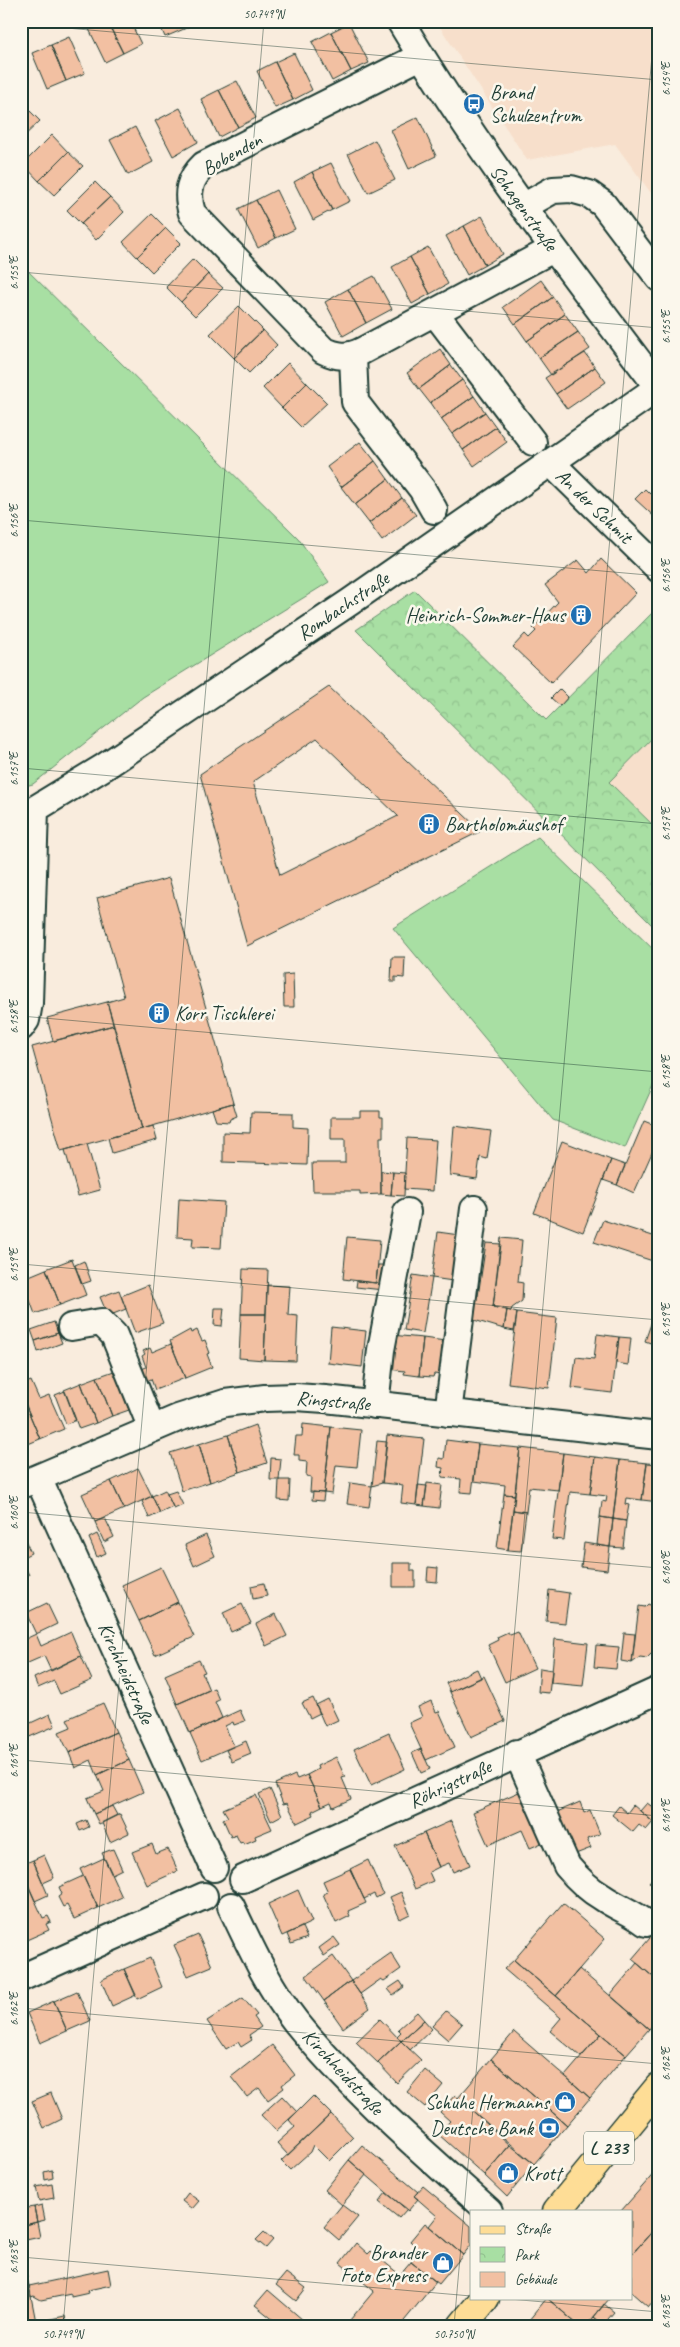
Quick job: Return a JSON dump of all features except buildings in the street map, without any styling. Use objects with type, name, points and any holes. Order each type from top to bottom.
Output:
[{"type":"main road","name":"L 233","points":[[558,2210],[659,2087]]},
{"type":"main road","points":[[462,2326],[483,2300]]},
{"type":"street","name":"Schagenstraße","points":[[400,21],[457,115],[553,249],[659,387]]},
{"type":"street","name":"Bobenden","points":[[353,356],[337,356],[324,350],[207,230],[192,213],[188,200],[190,184],[204,165],[421,56]]},
{"type":"street","points":[[523,207],[553,190],[571,189],[589,194],[603,204],[659,278]]},
{"type":"street","points":[[434,510],[422,489],[355,402],[353,356],[553,249]]},
{"type":"street","points":[[435,313],[533,442]]},
{"type":"street","name":"Rombachstraße","points":[[28,812],[121,756],[551,464],[659,387]]},
{"type":"street","name":"An der Schmit","points":[[551,464],[659,569]]},
{"type":"street","points":[[21,1027],[26,1020],[29,1003],[28,812]]},
{"type":"street","points":[[448,1413],[474,1209]]},
{"type":"street","points":[[376,1404],[381,1350],[407,1212]]},
{"type":"street","points":[[71,1326],[101,1322],[114,1335],[152,1429]]},
{"type":"street","name":"Ringstraße","points":[[30,1482],[178,1418],[225,1403],[265,1398],[296,1397],[376,1404],[659,1436]]},
{"type":"street","name":"Kirchheidstraße","points":[[30,1482],[214,1868]]},
{"type":"street","name":"Röhrigstraße","points":[[242,1878],[659,1690]]},
{"type":"street","points":[[517,1753],[566,1866],[579,1880],[603,1898],[634,1913],[646,1923]]},
{"type":"street","points":[[226,1866],[233,1869],[242,1878],[244,1889],[242,1896],[232,1906],[217,1907],[209,1903],[204,1896],[203,1881],[214,1868],[226,1866]]},
{"type":"street","points":[[21,1978],[204,1896]]},
{"type":"street","name":"Kirchheidstraße","points":[[232,1906],[255,1958],[295,2021],[365,2099],[488,2210]]},
{"type":"shaded area","points":[[436,21],[659,21],[659,204],[615,144],[527,160]]},
{"type":"shaded area","points":[[659,731],[659,831],[609,782]]},
{"type":"green space","points":[[21,264],[298,538],[329,582],[143,697],[33,784],[21,787]]},
{"type":"green space","points":[[415,590],[546,720],[659,606],[659,731],[609,782],[659,831],[659,932],[356,630]]},
{"type":"green space","points":[[538,837],[659,955],[659,1072],[625,1148],[553,1120],[393,928]]},
{"type":"place","name":"Brand Schulzentrum","points":[[474,104]]},
{"type":"place","name":"Heinrich-Sommer-Haus","points":[[581,615]]},
{"type":"place","name":"Bartholomäushof","points":[[429,824]]},
{"type":"place","name":"Korr Tischlerei","points":[[159,1013]]},
{"type":"place","name":"Schuhe Hermanns","points":[[565,2102]]},
{"type":"place","name":"Deutsche Bank","points":[[549,2128]]},
{"type":"place","name":"Krott","points":[[508,2173]]},
{"type":"place","name":"Brander Foto Express","points":[[443,2263]]}]
